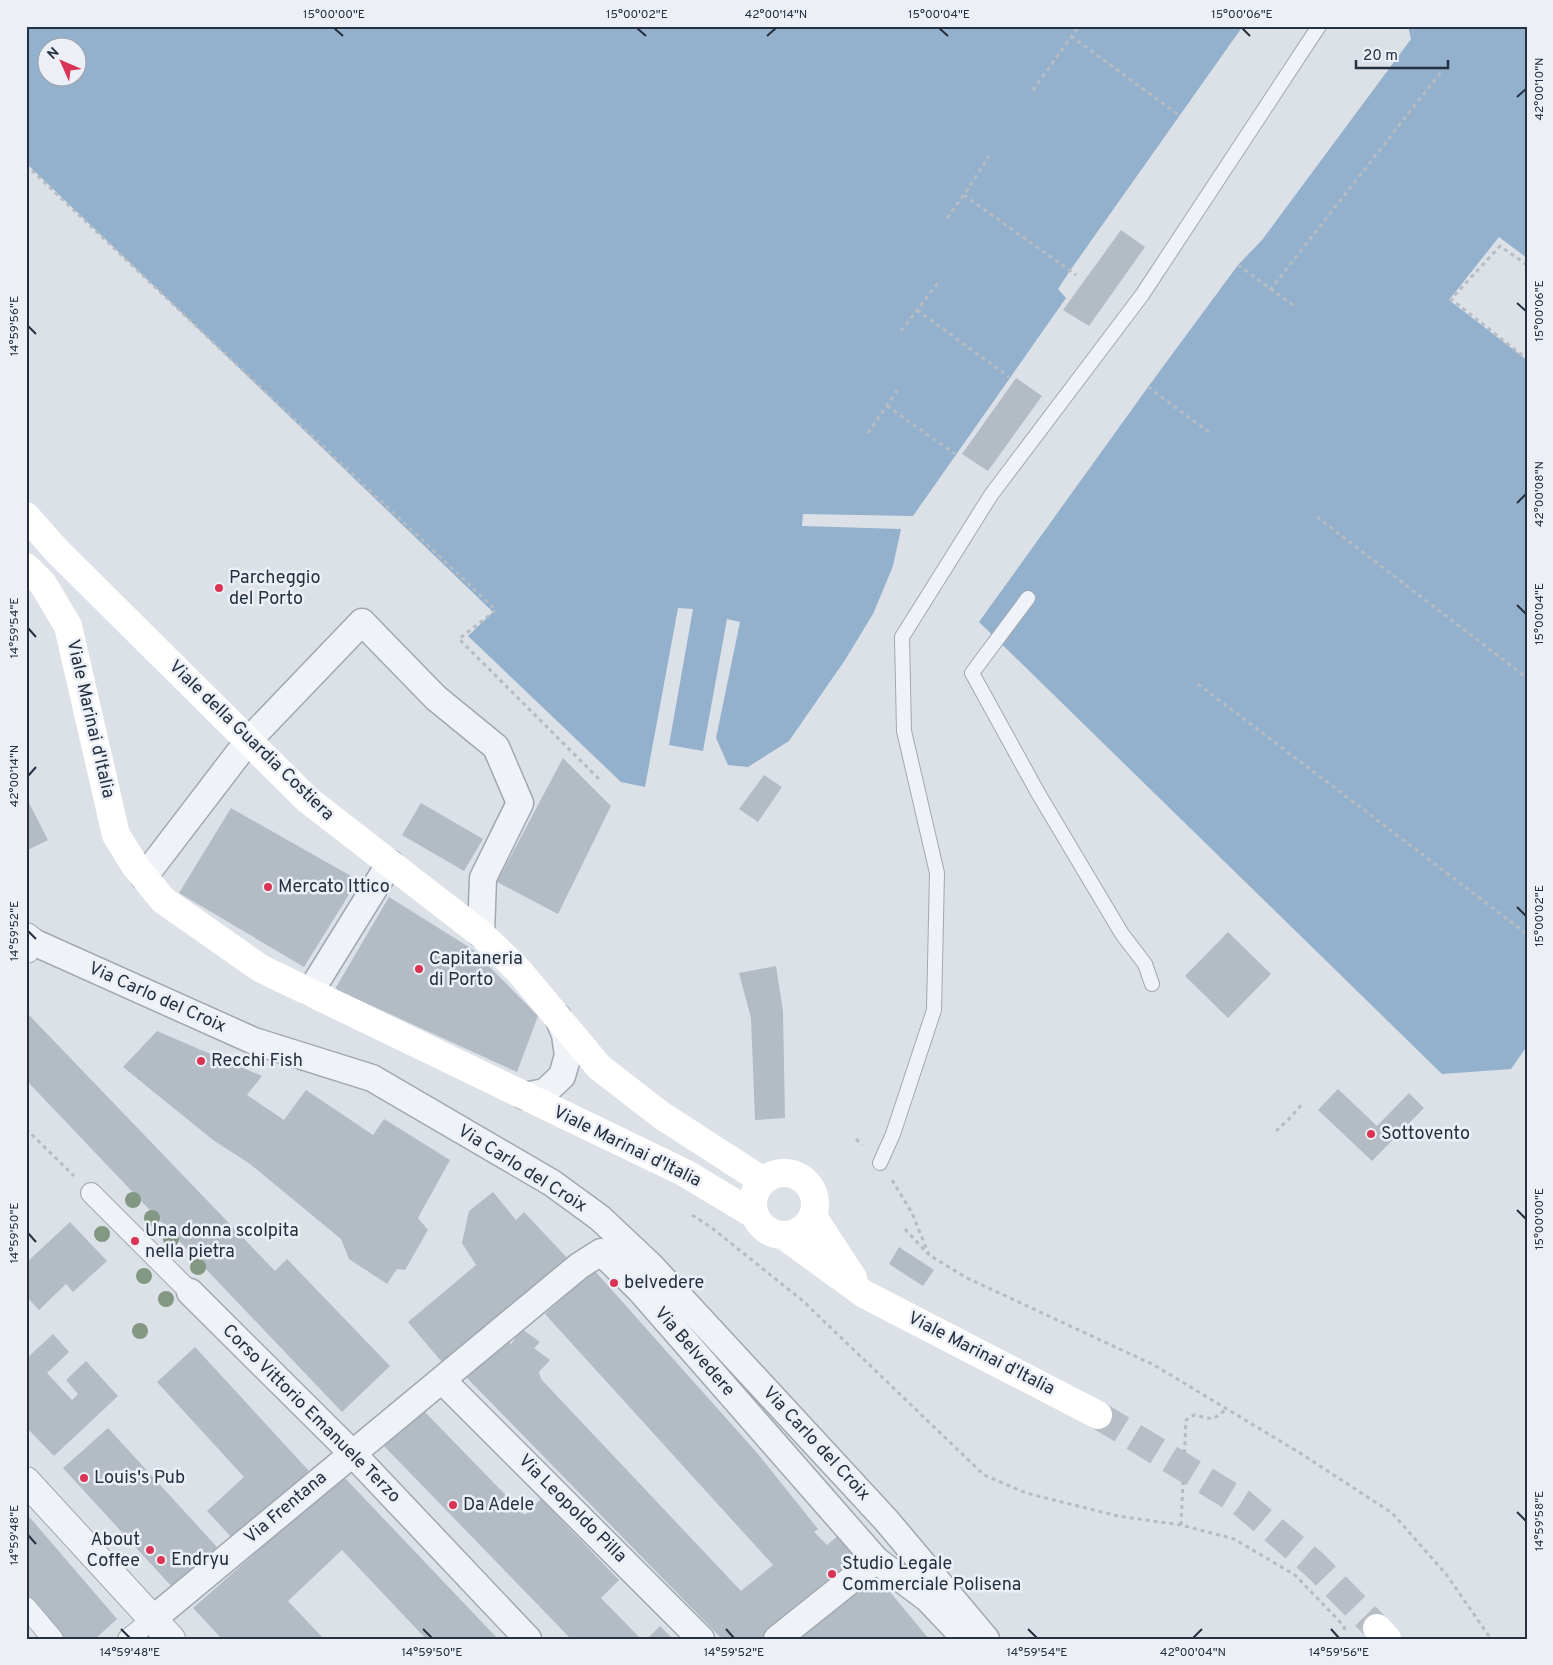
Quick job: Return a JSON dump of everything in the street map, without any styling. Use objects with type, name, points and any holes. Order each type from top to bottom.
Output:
[{"type":"main road","name":"Viale della Guardia Costiera","points":[[26,516],[58,552],[308,800],[481,934],[519,971],[599,1067],[661,1115],[763,1181]]},
{"type":"main road","name":"Viale Marinai d'Italia","points":[[26,566],[43,584],[68,626],[116,835],[144,877],[163,900],[260,968],[685,1173],[754,1215],[766,1229],[774,1234],[783,1235],[864,1294],[1098,1415]]},
{"type":"main road","points":[[754,1215],[754,1197],[757,1188],[763,1181],[770,1176],[788,1172],[804,1179],[814,1193],[816,1201],[812,1217],[801,1231],[783,1235]]},
{"type":"main road","name":"Viale Marinai d'Italia","points":[[812,1217],[864,1294]]},
{"type":"street","points":[[144,877],[248,741],[362,622],[436,698],[496,747],[520,803],[483,878],[481,934]]},
{"type":"street","points":[[310,992],[390,863]]},
{"type":"street","name":"Via Carlo del Croix","points":[[28,942],[254,1041],[372,1078],[552,1183],[600,1218],[651,1266],[886,1520],[986,1639]]},
{"type":"street","name":"Viale Marinai d'Italia","points":[[524,1096],[546,1092],[562,1076],[568,1055],[565,1035],[558,1017]]},
{"type":"street","name":"Corso Vittorio Emanuele Terzo","points":[[91,1193],[352,1453],[528,1639]]},
{"type":"street","name":"Via Belvedere","points":[[352,1453],[579,1266],[601,1252],[639,1289],[876,1560],[928,1599],[966,1639]]},
{"type":"street","name":"Via Leopoldo Pilla","points":[[442,1380],[702,1639]]},
{"type":"street","name":"Via Frentana","points":[[128,1639],[352,1453]]},
{"type":"street","points":[[27,1483],[171,1639]]},
{"type":"street","points":[[776,1639],[876,1560]]},
{"type":"street","points":[[26,1607],[53,1639]]},
{"type":"lane","points":[[880,1163],[893,1134],[934,1010],[937,872],[904,731],[902,637],[991,495],[1142,295],[1320,26]]},
{"type":"lane","points":[[1028,598],[972,673],[1043,802],[1122,934],[1145,964],[1152,984]]},
{"type":"path","points":[[1033,90],[1079,26]]},
{"type":"path","points":[[1071,36],[1180,116]]},
{"type":"path","points":[[1270,290],[1441,72]]},
{"type":"path","points":[[946,218],[964,195],[989,156]]},
{"type":"path","points":[[26,166],[496,610],[459,638],[600,780]]},
{"type":"path","points":[[964,195],[1076,275]]},
{"type":"path","points":[[1527,266],[1500,246],[1451,299],[1527,360]]},
{"type":"path","points":[[1238,265],[1294,306]]},
{"type":"path","points":[[901,331],[940,280]]},
{"type":"path","points":[[917,310],[1009,377]]},
{"type":"path","points":[[1148,387],[1210,433]]},
{"type":"path","points":[[868,433],[899,388]]},
{"type":"path","points":[[887,406],[955,454]]},
{"type":"path","points":[[1318,517],[1527,678]]},
{"type":"path","points":[[1198,684],[1527,934]]},
{"type":"path","points":[[1276,1131],[1290,1119],[1304,1102]]},
{"type":"path","points":[[26,1129],[91,1193]]},
{"type":"path","points":[[856,1138],[880,1163],[912,1212],[930,1255]]},
{"type":"path","points":[[905,1229],[930,1255],[967,1278],[1154,1365],[1300,1453],[1392,1513],[1446,1574],[1491,1639]]},
{"type":"path","points":[[725,1238],[803,1301],[984,1475],[1035,1496],[1118,1516],[1181,1524],[1234,1538],[1295,1575],[1342,1625],[1350,1639]]},
{"type":"path","points":[[1181,1524],[1186,1420],[1194,1415],[1213,1419],[1227,1409]]},
{"type":"water","points":[[26,26],[1243,26],[1069,272],[1058,289],[1066,298],[913,516],[803,514],[802,526],[901,529],[893,566],[873,614],[845,660],[789,741],[748,767],[728,765],[716,738],[740,622],[727,619],[703,751],[669,745],[693,609],[678,608],[645,787],[621,782],[468,636],[493,612],[26,163]]},
{"type":"water","points":[[1408,26],[1527,26],[1527,258],[1499,237],[1449,300],[1527,360],[1527,1046],[1511,1069],[1442,1074],[979,622],[1238,265],[1262,240],[1411,39]]},
{"type":"building","points":[[1121,230],[1145,247],[1089,326],[1063,310]]},
{"type":"building","points":[[1016,378],[1042,396],[988,471],[962,454]]},
{"type":"building","points":[[563,758],[611,806],[558,914],[497,882]]},
{"type":"building","points":[[764,775],[782,787],[758,822],[739,809]]},
{"type":"building","points":[[26,797],[48,840],[26,851]]},
{"type":"building","points":[[421,803],[483,839],[464,871],[402,835]]},
{"type":"building","name":"Mercato Ittico","points":[[231,808],[358,880],[304,967],[179,893]]},
{"type":"building","name":"Capitaneria di Porto","points":[[389,897],[472,949],[538,1016],[517,1072],[335,989]]},
{"type":"building","points":[[1228,932],[1271,974],[1228,1018],[1185,976]]},
{"type":"building","points":[[776,966],[783,1011],[785,1118],[755,1120],[751,1018],[739,973]]},
{"type":"building","points":[[28,1014],[275,1271],[287,1259],[390,1366],[342,1412],[26,1080],[26,1015]]},
{"type":"building","points":[[157,1031],[262,1076],[247,1095],[284,1120],[306,1090],[373,1135],[384,1119],[450,1160],[418,1218],[428,1230],[405,1270],[397,1269],[387,1284],[349,1259],[341,1239],[250,1164],[213,1140],[123,1067]]},
{"type":"building","points":[[1338,1089],[1377,1126],[1409,1093],[1424,1108],[1372,1161],[1318,1110]]},
{"type":"building","points":[[493,1192],[516,1220],[524,1212],[571,1262],[446,1367],[408,1322],[476,1265],[462,1243],[469,1211]]},
{"type":"building","points":[[70,1222],[107,1261],[73,1292],[66,1284],[39,1310],[26,1296],[26,1263]]},
{"type":"building","points":[[899,1247],[934,1270],[923,1286],[889,1264]]},
{"type":"building","points":[[594,1270],[758,1454],[818,1529],[814,1532],[827,1545],[838,1536],[857,1559],[760,1639],[722,1639],[466,1377],[507,1340],[511,1344],[522,1329],[540,1342],[534,1348],[550,1360],[539,1372],[541,1379],[741,1591],[773,1565],[545,1314]]},
{"type":"building","points":[[53,1334],[69,1352],[47,1373],[72,1400],[78,1394],[66,1380],[86,1361],[118,1396],[54,1456],[26,1427],[26,1359]]},
{"type":"building","points":[[195,1347],[309,1471],[234,1540],[207,1511],[244,1477],[157,1382]]},
{"type":"building","points":[[422,1409],[525,1515],[541,1499],[619,1580],[601,1598],[641,1639],[571,1639],[384,1446]]},
{"type":"building","points":[[108,1428],[217,1547],[173,1588],[63,1468]]},
{"type":"building","points":[[343,1476],[498,1639],[426,1639],[342,1550],[288,1601],[324,1639],[222,1639],[193,1608]]},
{"type":"building","points":[[26,1513],[117,1619],[95,1639],[66,1639],[26,1593]]},
{"type":"building","points":[[876,1575],[929,1639],[799,1639]]},
{"type":"building","points":[[660,1626],[673,1639],[647,1639]]},
{"type":"tunnel","points":[[1098,1415],[1242,1503],[1314,1564],[1377,1628]]},
{"type":"place","name":"Parcheggio del Porto","points":[[219,588]]},
{"type":"place","name":"Mercato Ittico","points":[[268,887]]},
{"type":"place","name":"Capitaneria di Porto","points":[[419,969]]},
{"type":"place","name":"Recchi Fish","points":[[201,1061]]},
{"type":"place","name":"Sottovento","points":[[1371,1134]]},
{"type":"place","name":"Una donna scolpita nella pietra","points":[[135,1241]]},
{"type":"place","name":"belvedere","points":[[614,1283]]},
{"type":"place","name":"Louis's Pub","points":[[84,1478]]},
{"type":"place","name":"Da Adele","points":[[453,1505]]},
{"type":"place","name":"About Coffee","points":[[150,1550]]},
{"type":"place","name":"Endryu","points":[[161,1560]]},
{"type":"place","name":"Studio Legale Commerciale Polisena","points":[[832,1574]]}]
